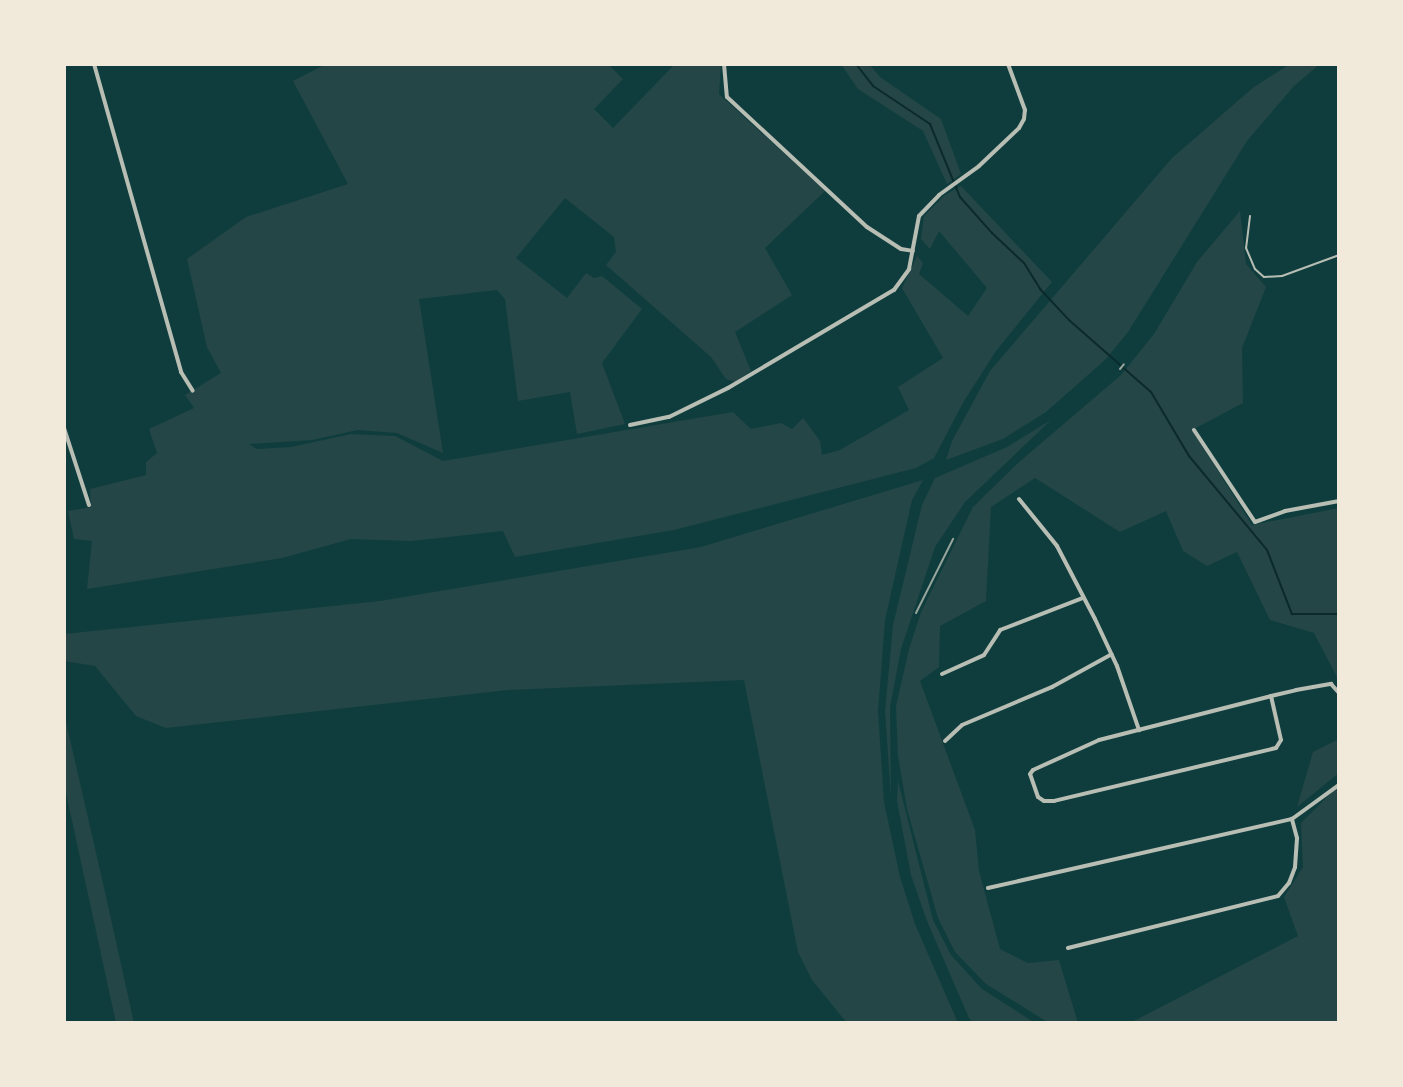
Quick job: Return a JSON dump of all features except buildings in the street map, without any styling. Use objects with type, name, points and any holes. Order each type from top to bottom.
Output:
[{"type":"street","points":[[94,64],[178,361],[193,391]]},
{"type":"street","points":[[724,64],[727,97],[867,227],[901,249],[913,251]]},
{"type":"street","points":[[630,425],[669,417],[728,388],[878,303],[894,290],[909,269],[919,216],[1019,128],[1025,110],[1008,64]]},
{"type":"street","points":[[64,428],[89,505]]},
{"type":"street","points":[[1194,430],[1255,522],[1285,511],[1339,501]]},
{"type":"street","points":[[1019,499],[1053,540],[1112,654],[1139,730]]},
{"type":"street","points":[[942,674],[984,655],[1000,630],[1083,598]]},
{"type":"street","points":[[945,741],[962,725],[1052,687],[1112,654]]},
{"type":"street","points":[[1271,696],[1281,740],[1271,749],[1047,802],[1038,797],[1030,774],[1091,742],[1271,696],[1331,684],[1339,693]]},
{"type":"street","points":[[988,888],[1292,819],[1339,785]]},
{"type":"street","points":[[1068,948],[1278,896],[1289,883],[1295,867],[1297,838],[1292,819]]},
{"type":"lane","points":[[1250,216],[1246,248],[1255,269],[1264,277],[1282,276],[1339,255]]},
{"type":"shaded area","points":[[326,64],[608,64],[623,79],[594,109],[613,128],[675,64],[721,64],[719,94],[825,191],[765,248],[792,295],[735,332],[751,371],[735,382],[726,379],[711,357],[606,265],[616,252],[614,237],[565,198],[516,258],[567,298],[586,273],[594,278],[602,276],[642,309],[602,363],[625,424],[577,434],[570,392],[518,401],[505,299],[497,290],[419,299],[443,453],[397,433],[358,430],[312,440],[249,444],[257,449],[291,447],[351,434],[395,436],[443,461],[733,412],[751,429],[781,423],[792,429],[803,418],[820,441],[822,455],[840,450],[909,410],[898,387],[943,358],[902,288],[917,256],[923,263],[919,274],[968,316],[987,288],[939,231],[930,249],[921,239],[924,216],[945,195],[961,186],[1052,282],[996,351],[964,401],[934,458],[916,468],[674,530],[515,557],[503,531],[411,541],[351,539],[282,558],[87,589],[92,541],[74,539],[68,511],[91,507],[90,489],[146,475],[146,462],[157,453],[149,429],[194,408],[185,395],[221,373],[207,347],[187,259],[246,217],[348,184],[293,81]]},
{"type":"shaded area","points":[[841,64],[869,64],[880,77],[941,119],[961,174],[947,184],[923,131],[858,89]]},
{"type":"shaded area","points":[[1290,64],[1320,64],[1294,86],[1247,141],[1128,332],[1105,360],[1046,412],[1003,439],[946,460],[952,441],[990,371],[1172,158],[1254,87]]},
{"type":"shaded area","points":[[1240,211],[1246,264],[1266,287],[1242,348],[1243,403],[1192,430],[1252,525],[1339,508],[1339,681],[1314,633],[1270,620],[1237,552],[1207,566],[1183,551],[1166,511],[1120,532],[1035,478],[991,507],[986,601],[940,626],[939,667],[920,681],[975,830],[979,871],[1000,949],[1028,963],[1059,960],[1078,1023],[1049,1023],[986,984],[955,952],[938,918],[907,809],[898,756],[896,706],[909,649],[921,612],[973,507],[1018,463],[1121,375],[1154,334],[1197,262]]},
{"type":"shaded area","points":[[1051,420],[965,502],[935,547],[901,649],[890,707],[891,798],[885,711],[893,625],[922,505],[935,478],[1007,447]]},
{"type":"shaded area","points":[[923,480],[912,500],[885,620],[878,711],[884,802],[900,877],[915,924],[958,1023],[847,1023],[812,980],[798,952],[744,680],[508,690],[166,728],[136,716],[95,666],[64,661],[64,634],[380,601],[701,547]]},
{"type":"shaded area","points":[[64,713],[134,1023],[116,1023],[64,784]]},
{"type":"shaded area","points":[[1339,739],[1339,773],[1297,807],[1313,752]]},
{"type":"shaded area","points":[[898,781],[933,920],[951,955],[982,989],[1035,1023],[973,1023],[969,1018],[927,921],[911,875],[897,801]]},
{"type":"shaded area","points":[[1339,785],[1339,1023],[1130,1023],[1298,936],[1284,897],[1303,867],[1301,823]]},
{"type":"waterway","points":[[856,64],[873,86],[930,124],[960,197],[1024,263],[1040,289],[1069,320],[1151,392],[1189,456],[1267,550],[1292,614],[1339,614]]},
{"type":"railway","points":[[1120,369],[1124,364]]},
{"type":"railway","points":[[916,613],[953,539]]}]
